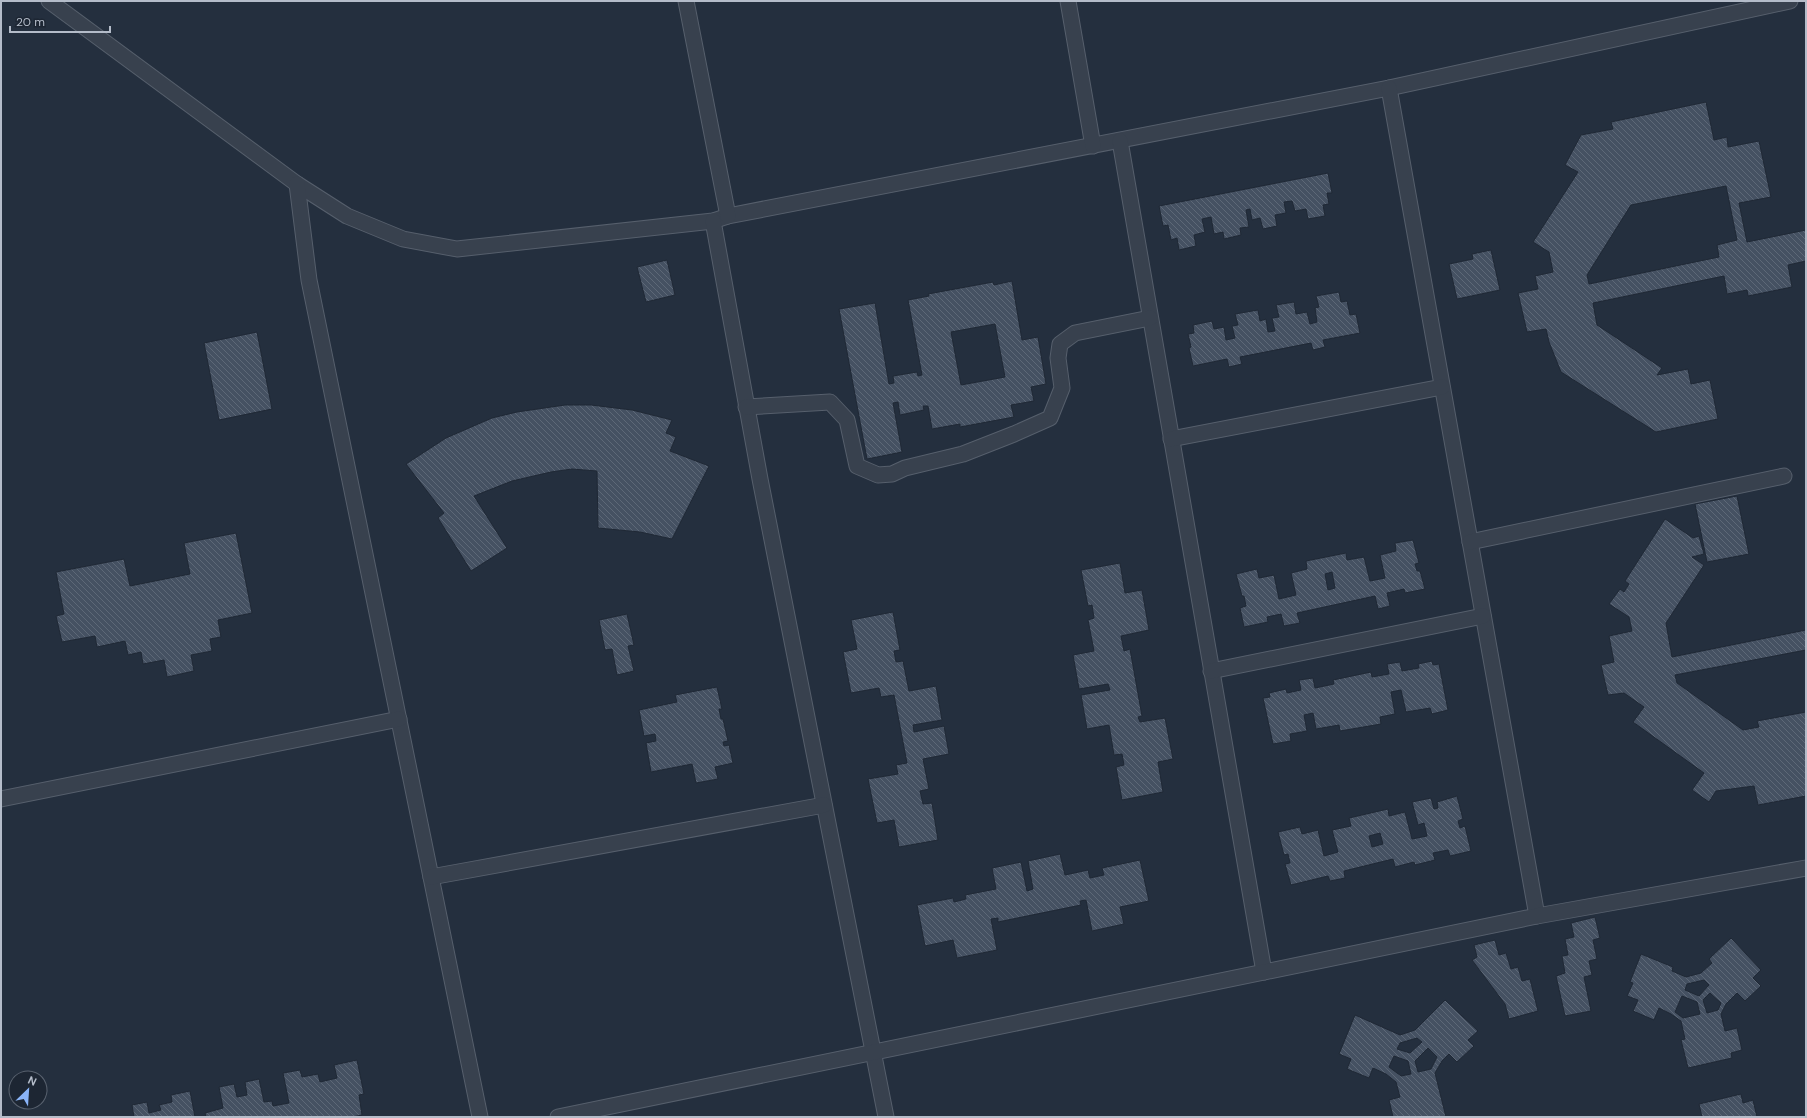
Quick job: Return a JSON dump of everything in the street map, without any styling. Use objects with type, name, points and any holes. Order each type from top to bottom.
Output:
[{"type":"lane","points":[[49,1],[297,184],[346,216],[403,239],[457,249],[713,221],[728,216],[1388,88],[1790,1]]},
{"type":"lane","points":[[686,1],[728,216]]},
{"type":"lane","points":[[1068,1],[1093,146]]},
{"type":"lane","points":[[1388,88],[1537,916]]},
{"type":"lane","points":[[1120,141],[1264,972]]},
{"type":"lane","points":[[297,184],[309,280],[480,1117]]},
{"type":"lane","points":[[713,221],[746,407],[886,1117]]},
{"type":"lane","points":[[746,407],[830,402],[847,420],[858,466],[878,475],[892,474],[905,468],[963,454],[1050,418],[1062,388],[1058,358],[1060,344],[1075,333],[1150,318]]},
{"type":"lane","points":[[1171,439],[1442,386]]},
{"type":"lane","points":[[1470,542],[1784,476]]},
{"type":"lane","points":[[1211,671],[1483,616]]},
{"type":"lane","points":[[1,799],[399,719]]},
{"type":"lane","points":[[431,877],[824,805]]},
{"type":"lane","points":[[558,1117],[1537,916],[1806,868]]},
{"type":"building","points":[[1706,102],[1714,140],[1727,137],[1728,147],[1759,141],[1771,197],[1739,203],[1747,242],[1806,230],[1806,261],[1788,265],[1792,287],[1748,296],[1747,290],[1727,294],[1724,276],[1593,303],[1597,325],[1662,368],[1657,375],[1688,369],[1691,384],[1710,380],[1718,419],[1656,432],[1561,372],[1549,342],[1546,329],[1527,332],[1518,293],[1538,289],[1535,276],[1553,272],[1549,252],[1533,242],[1578,172],[1565,165],[1581,135],[1613,129],[1611,122]],"holes":[[[1726,186],[1737,240],[1717,245],[1719,257],[1589,284],[1587,275],[1631,205]]]},
{"type":"building","points":[[1328,173],[1332,193],[1327,193],[1329,204],[1323,205],[1325,216],[1308,219],[1306,209],[1295,211],[1292,201],[1284,202],[1286,213],[1275,215],[1277,226],[1263,229],[1260,218],[1252,220],[1250,209],[1246,210],[1249,227],[1240,228],[1241,235],[1224,239],[1223,232],[1214,234],[1211,217],[1202,219],[1205,232],[1194,235],[1196,246],[1179,250],[1177,238],[1171,240],[1168,225],[1163,226],[1159,206]]},
{"type":"building","points":[[1491,250],[1500,290],[1457,299],[1449,264],[1473,259],[1472,254]]},
{"type":"building","points":[[667,260],[675,295],[646,302],[637,267]]},
{"type":"building","points":[[1012,281],[1022,340],[1038,337],[1046,384],[1031,387],[1034,401],[1011,405],[1014,417],[960,427],[960,424],[932,429],[928,406],[923,406],[924,410],[900,415],[898,402],[893,403],[902,452],[867,459],[839,309],[875,303],[889,384],[894,383],[893,376],[917,372],[918,376],[922,375],[908,300],[929,296],[928,294],[993,282],[994,285]],"holes":[[[995,324],[1005,377],[961,385],[951,332]]]},
{"type":"building","points":[[1339,292],[1341,302],[1347,301],[1350,315],[1356,314],[1360,333],[1323,340],[1325,347],[1313,350],[1311,343],[1240,357],[1242,364],[1229,367],[1227,359],[1193,366],[1188,334],[1194,333],[1193,325],[1212,321],[1214,329],[1224,327],[1226,340],[1235,338],[1232,326],[1238,325],[1235,314],[1258,310],[1260,321],[1266,319],[1268,332],[1275,331],[1272,318],[1279,317],[1276,305],[1294,302],[1296,314],[1307,312],[1310,324],[1317,322],[1315,308],[1319,307],[1316,296]]},
{"type":"building","points":[[257,332],[272,409],[219,420],[204,343]]},
{"type":"building","points":[[565,405],[591,405],[632,410],[672,420],[666,433],[676,437],[670,451],[709,466],[672,539],[640,532],[598,528],[597,471],[572,469],[551,472],[512,481],[474,496],[507,548],[471,571],[438,518],[444,513],[406,464],[446,438],[492,418],[517,412]]},
{"type":"building","points":[[1737,496],[1749,554],[1707,562],[1695,504]]},
{"type":"building","points":[[1665,519],[1693,538],[1699,536],[1704,554],[1692,557],[1704,565],[1666,623],[1672,657],[1806,630],[1806,650],[1675,675],[1677,683],[1743,730],[1759,727],[1757,721],[1806,712],[1806,796],[1758,805],[1754,786],[1716,791],[1709,802],[1692,790],[1704,773],[1633,722],[1644,707],[1624,693],[1608,695],[1601,665],[1614,662],[1609,636],[1632,631],[1629,617],[1609,604],[1620,589],[1624,592],[1629,584],[1625,581]]},
{"type":"building","points":[[236,533],[252,613],[218,620],[221,637],[210,639],[212,651],[191,655],[194,671],[167,677],[164,660],[143,664],[141,652],[128,655],[125,641],[97,647],[95,636],[62,642],[56,616],[64,614],[56,572],[124,559],[130,586],[190,574],[184,543]]},
{"type":"building","points":[[1413,540],[1419,563],[1415,564],[1417,571],[1420,571],[1425,589],[1405,593],[1404,589],[1387,593],[1390,606],[1378,609],[1375,596],[1297,613],[1300,623],[1284,626],[1281,614],[1267,617],[1268,622],[1244,627],[1240,608],[1246,606],[1236,574],[1257,569],[1259,578],[1274,575],[1279,599],[1296,595],[1291,573],[1307,569],[1306,561],[1346,553],[1347,560],[1364,557],[1370,581],[1385,578],[1380,555],[1396,551],[1395,543]],"holes":[[[1332,572],[1335,588],[1328,590],[1325,574]]]},
{"type":"building","points":[[1120,563],[1125,593],[1142,590],[1149,630],[1121,636],[1124,651],[1130,649],[1142,716],[1138,717],[1140,722],[1165,718],[1173,759],[1158,762],[1163,792],[1122,800],[1116,767],[1124,765],[1122,754],[1114,755],[1109,725],[1087,729],[1081,695],[1110,690],[1108,684],[1079,689],[1073,655],[1094,651],[1088,620],[1094,618],[1092,605],[1088,606],[1081,570]]},
{"type":"building","points":[[893,612],[900,650],[894,651],[896,662],[903,661],[909,691],[936,686],[942,720],[913,725],[914,732],[944,726],[949,754],[923,759],[929,789],[920,791],[923,804],[932,803],[938,840],[899,847],[894,820],[877,823],[868,779],[898,774],[896,765],[907,763],[894,695],[881,697],[879,688],[851,693],[843,652],[857,649],[851,620]]},
{"type":"building","points":[[627,614],[634,645],[628,646],[634,671],[617,675],[612,649],[605,650],[599,620]]},
{"type":"building","points":[[1432,661],[1433,665],[1439,664],[1448,710],[1432,714],[1430,708],[1406,712],[1401,690],[1391,692],[1395,714],[1380,717],[1381,724],[1340,731],[1339,725],[1316,729],[1313,713],[1304,715],[1307,731],[1290,734],[1291,741],[1273,744],[1263,698],[1270,697],[1269,693],[1286,689],[1287,693],[1301,690],[1299,680],[1313,678],[1315,688],[1334,684],[1333,680],[1371,672],[1372,677],[1389,674],[1387,664],[1400,662],[1402,671],[1419,668],[1418,664]]},
{"type":"building","points":[[717,687],[722,709],[719,709],[721,719],[723,719],[728,741],[723,742],[724,746],[729,745],[733,763],[715,767],[718,779],[696,783],[692,764],[651,772],[646,743],[656,741],[655,734],[644,736],[639,710],[677,702],[675,695]]},
{"type":"building","points":[[1457,796],[1463,819],[1458,821],[1460,828],[1465,826],[1471,851],[1450,856],[1448,850],[1433,853],[1435,860],[1415,865],[1414,862],[1395,867],[1393,859],[1344,871],[1345,878],[1330,881],[1328,876],[1291,885],[1285,864],[1290,863],[1288,854],[1284,855],[1278,832],[1300,827],[1302,834],[1318,830],[1324,856],[1338,852],[1332,830],[1351,826],[1349,818],[1388,809],[1389,816],[1405,812],[1412,839],[1427,836],[1424,823],[1418,825],[1412,802],[1431,798],[1434,809],[1438,808],[1437,802]],"holes":[[[1380,833],[1383,844],[1372,847],[1369,836]]]},
{"type":"building","points":[[1060,854],[1065,875],[1088,870],[1090,878],[1104,875],[1102,868],[1140,860],[1149,901],[1120,907],[1124,924],[1092,931],[1086,900],[1080,901],[1081,905],[998,922],[998,918],[991,919],[997,950],[957,958],[953,940],[925,946],[917,905],[953,898],[954,902],[966,899],[965,895],[996,889],[992,868],[1021,862],[1027,891],[1033,889],[1028,861]]},
{"type":"building","points":[[1595,917],[1600,938],[1593,940],[1597,959],[1589,961],[1592,975],[1584,977],[1591,1011],[1565,1016],[1556,976],[1565,973],[1562,956],[1568,955],[1565,939],[1574,937],[1571,923]]},
{"type":"building","points":[[1731,938],[1761,970],[1753,978],[1761,986],[1745,1001],[1737,993],[1726,1004],[1721,1014],[1725,1031],[1737,1028],[1742,1050],[1731,1053],[1732,1058],[1688,1068],[1681,1040],[1685,1039],[1681,1021],[1659,1008],[1654,1020],[1633,1011],[1638,1000],[1627,996],[1633,983],[1630,982],[1641,954],[1673,967],[1672,971],[1686,977],[1701,973],[1712,963],[1709,959]],"holes":[[[1704,980],[1709,985],[1699,996],[1685,990],[1687,984]],[[1710,993],[1721,1003],[1718,1010],[1707,1013],[1703,1000]],[[1682,996],[1697,1002],[1700,1014],[1683,1018],[1675,1012]]]},
{"type":"building","points":[[1495,940],[1499,955],[1506,953],[1511,969],[1518,967],[1522,981],[1530,979],[1538,1011],[1509,1019],[1505,1004],[1472,960],[1477,957],[1474,945]]},
{"type":"building","points":[[1445,1000],[1478,1031],[1468,1040],[1474,1046],[1457,1062],[1449,1054],[1442,1061],[1435,1073],[1446,1117],[1393,1117],[1389,1100],[1400,1097],[1396,1082],[1386,1074],[1373,1068],[1369,1078],[1347,1069],[1351,1059],[1339,1054],[1355,1015],[1400,1035],[1415,1030]],"holes":[[[1417,1038],[1422,1042],[1410,1053],[1397,1049],[1400,1043]],[[1428,1048],[1437,1057],[1431,1069],[1418,1072],[1415,1061]],[[1394,1056],[1408,1061],[1411,1074],[1401,1076],[1389,1067]]]},
{"type":"building","points":[[357,1060],[364,1094],[359,1095],[362,1115],[352,1117],[206,1117],[205,1113],[223,1108],[219,1087],[234,1084],[237,1097],[247,1095],[245,1082],[259,1079],[264,1102],[272,1101],[273,1106],[289,1103],[283,1073],[300,1070],[302,1077],[318,1074],[320,1082],[337,1078],[334,1065]]},
{"type":"building","points":[[190,1091],[195,1117],[134,1117],[132,1105],[147,1102],[149,1113],[161,1110],[159,1105],[172,1102],[171,1095]]},
{"type":"building","points":[[1741,1094],[1743,1103],[1753,1100],[1757,1117],[1702,1117],[1699,1104]]}]
